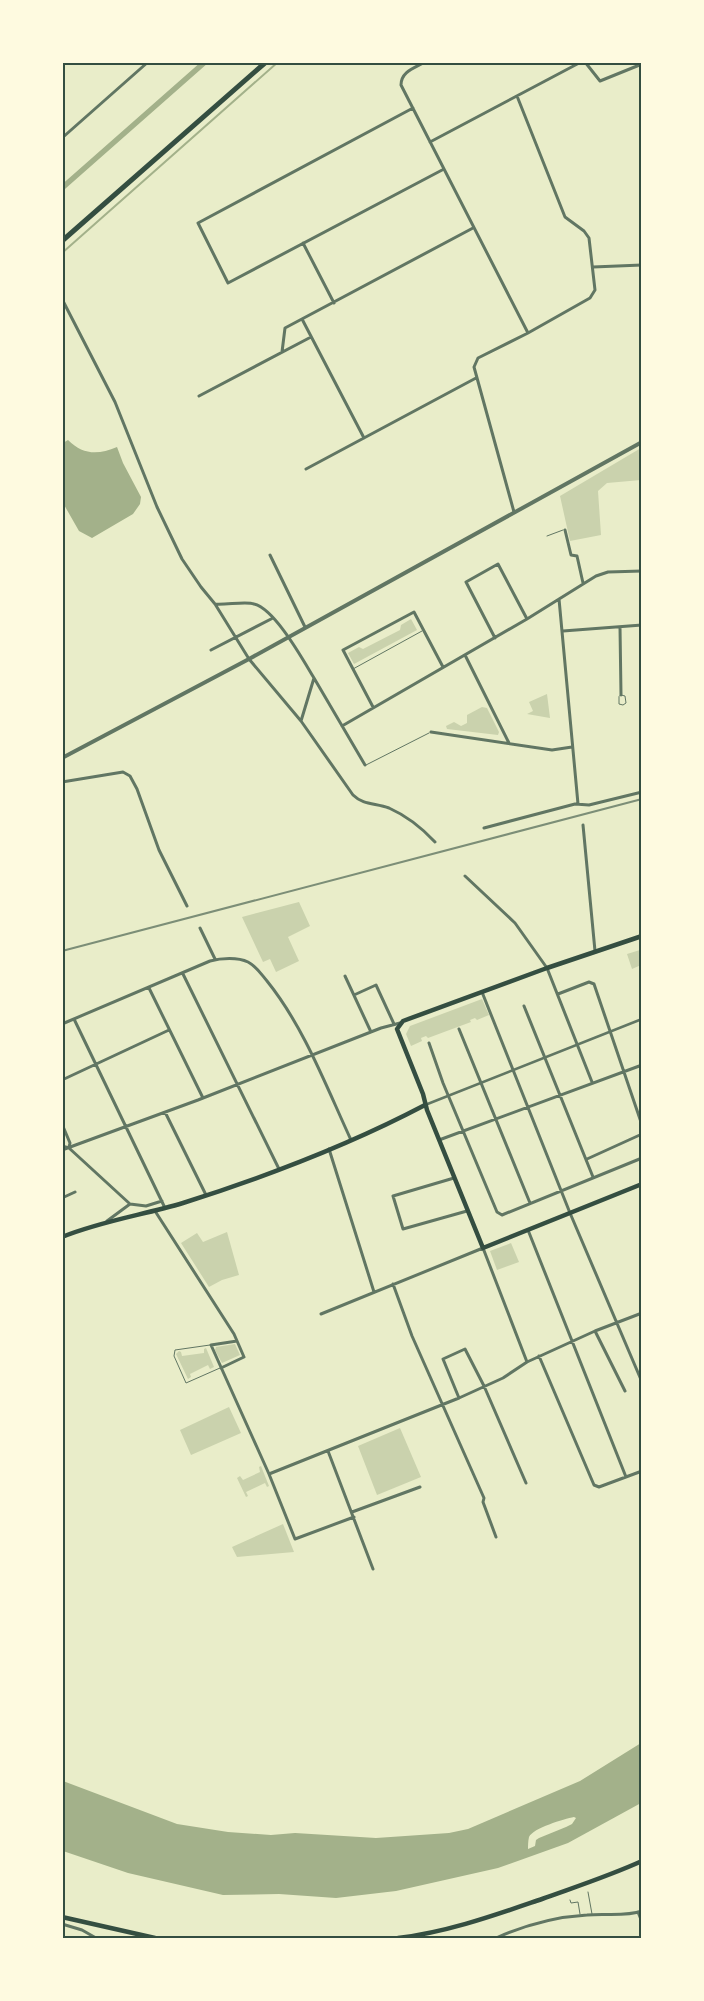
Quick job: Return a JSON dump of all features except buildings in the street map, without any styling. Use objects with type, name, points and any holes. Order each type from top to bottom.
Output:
[{"type":"main road","points":[[62,241],[266,62]]},
{"type":"main road","points":[[642,936],[547,968],[400,1023],[398,1032],[423,1094],[425,1105],[483,1248],[642,1184]]},
{"type":"main road","points":[[62,1237],[104,1223],[165,1208],[280,1169],[350,1140],[425,1105]]},
{"type":"main road","points":[[398,1938],[433,1933],[469,1923],[558,1893],[642,1861]]},
{"type":"main road","points":[[62,1917],[155,1938]]},
{"type":"street","points":[[62,138],[148,62]]},
{"type":"street","points":[[425,62],[406,72],[402,78],[401,85],[528,333]]},
{"type":"street","points":[[430,142],[583,62],[600,81],[642,64]]},
{"type":"street","points":[[514,512],[476,378],[474,367],[476,359],[528,333],[592,296],[595,290],[589,238],[584,231],[565,217],[517,96]]},
{"type":"street","points":[[413,108],[198,223],[228,283],[444,169]]},
{"type":"street","points":[[282,352],[285,328],[473,228]]},
{"type":"street","points":[[303,243],[334,303]]},
{"type":"street","points":[[592,267],[642,265]]},
{"type":"street","points":[[62,299],[115,402],[164,524],[192,574],[215,604],[249,659],[301,721],[343,783],[356,798],[383,806],[398,813],[420,826],[436,842]]},
{"type":"street","points":[[302,319],[364,438]]},
{"type":"street","points":[[199,396],[311,337]]},
{"type":"street","points":[[306,469],[476,378]]},
{"type":"street","points":[[62,758],[249,659],[642,442]]},
{"type":"street","points":[[565,530],[571,555],[577,556],[583,583]]},
{"type":"street","points":[[270,555],[306,627]]},
{"type":"street","points":[[495,638],[466,582],[498,564],[527,619]]},
{"type":"street","points":[[342,726],[495,638],[583,583],[608,572],[642,571]]},
{"type":"street","points":[[559,599],[578,804]]},
{"type":"street","points":[[215,604],[255,604],[273,618],[289,637],[365,766]]},
{"type":"street","points":[[373,707],[343,650],[414,612],[443,667]]},
{"type":"street","points":[[211,650],[273,618]]},
{"type":"street","points":[[563,631],[642,625]]},
{"type":"street","points":[[620,627],[621,695]]},
{"type":"street","points":[[465,655],[509,743]]},
{"type":"street","points":[[301,721],[314,678]]},
{"type":"street","points":[[431,732],[552,750],[572,747]]},
{"type":"street","points":[[62,782],[123,772],[130,776],[137,789],[159,850],[187,906]]},
{"type":"street","points":[[484,828],[578,804],[589,805],[642,792]]},
{"type":"street","points":[[583,825],[595,951]]},
{"type":"street","points":[[465,876],[516,923],[547,968],[592,1082]]},
{"type":"street","points":[[200,928],[215,960]]},
{"type":"street","points":[[62,1024],[215,960],[241,960],[254,966],[285,1004],[350,1140]]},
{"type":"street","points":[[183,974],[280,1169]]},
{"type":"street","points":[[345,976],[371,1032]]},
{"type":"street","points":[[558,994],[589,982],[593,983],[642,1125]]},
{"type":"street","points":[[354,996],[376,985],[394,1024]]},
{"type":"street","points":[[149,988],[203,1098]]},
{"type":"street","points":[[482,992],[615,1323],[642,1382]]},
{"type":"street","points":[[524,1006],[593,1177]]},
{"type":"street","points":[[74,1019],[165,1208]]},
{"type":"street","points":[[425,1105],[642,1019]]},
{"type":"street","points":[[62,1150],[203,1098],[371,1032],[400,1023]]},
{"type":"street","points":[[459,1029],[530,1203]]},
{"type":"street","points":[[62,1080],[96,1066],[169,1030]]},
{"type":"street","points":[[429,1043],[448,1096],[497,1212],[502,1215],[642,1158]]},
{"type":"street","points":[[439,1140],[642,1064]]},
{"type":"street","points":[[165,1112],[206,1195]]},
{"type":"street","points":[[62,1124],[70,1144],[69,1148]]},
{"type":"street","points":[[587,1159],[642,1134]]},
{"type":"street","points":[[62,1146],[69,1148],[130,1204],[146,1206],[162,1201]]},
{"type":"street","points":[[329,1149],[374,1292]]},
{"type":"street","points":[[454,1178],[392,1196],[403,1230],[467,1211]]},
{"type":"street","points":[[62,1198],[75,1192]]},
{"type":"street","points":[[104,1223],[130,1204]]},
{"type":"street","points":[[155,1211],[237,1340],[244,1357],[221,1368]]},
{"type":"street","points":[[528,1230],[626,1477]]},
{"type":"street","points":[[321,1314],[483,1248],[527,1362]]},
{"type":"street","points":[[393,1284],[412,1336],[484,1498],[496,1537]]},
{"type":"street","points":[[269,1474],[459,1398],[503,1378],[539,1356],[595,1331],[641,1314]]},
{"type":"street","points":[[595,1331],[625,1391]]},
{"type":"street","points":[[237,1340],[211,1345],[296,1539],[354,1517]]},
{"type":"street","points":[[459,1398],[443,1359],[466,1349],[526,1483]]},
{"type":"street","points":[[539,1356],[592,1482],[596,1487],[642,1471]]},
{"type":"street","points":[[328,1451],[373,1569]]},
{"type":"street","points":[[352,1512],[420,1487]]},
{"type":"street","points":[[496,1938],[542,1921],[580,1915],[640,1911],[642,1922]]},
{"type":"street","points":[[62,1924],[82,1930],[96,1938]]},
{"type":"lane","points":[[547,536],[565,530]]},
{"type":"lane","points":[[353,669],[424,630]]},
{"type":"lane","points":[[365,766],[431,732]]},
{"type":"lane","points":[[211,1345],[175,1350],[174,1356],[186,1383],[221,1368]]},
{"type":"lane","points":[[588,1892],[592,1914]]},
{"type":"lane","points":[[570,1900],[571,1903],[578,1902],[580,1915]]},
{"type":"shaded area","points":[[68,440],[79,449],[91,452],[117,447],[123,463],[141,497],[140,504],[133,514],[92,538],[79,531],[63,503],[63,443]]},
{"type":"shaded area","points":[[641,448],[641,480],[607,483],[598,491],[601,535],[570,541],[560,496]]},
{"type":"shaded area","points":[[411,619],[417,630],[354,664],[348,653],[359,647],[363,649],[400,630],[401,625]]},
{"type":"shaded area","points":[[547,694],[550,718],[527,714],[533,711],[529,702]]},
{"type":"shaded area","points":[[482,707],[487,708],[499,732],[498,735],[447,729],[446,726],[454,722],[461,726],[467,723],[467,715]]},
{"type":"shaded area","points":[[299,902],[310,926],[288,937],[299,961],[276,972],[270,959],[263,962],[242,917]]},
{"type":"shaded area","points":[[640,950],[641,965],[632,969],[627,954]]},
{"type":"shaded area","points":[[482,999],[489,1015],[477,1020],[475,1018],[470,1020],[471,1022],[428,1038],[426,1036],[421,1038],[422,1041],[411,1046],[406,1034],[410,1026]]},
{"type":"shaded area","points":[[227,1232],[239,1275],[222,1280],[209,1287],[181,1243],[197,1233],[203,1242]]},
{"type":"shaded area","points":[[511,1243],[519,1262],[497,1270],[490,1251]]},
{"type":"shaded area","points":[[235,1344],[240,1355],[222,1363],[215,1350],[216,1347]]},
{"type":"shaded area","points":[[206,1348],[214,1367],[210,1369],[208,1365],[190,1374],[191,1377],[188,1379],[176,1354],[179,1351],[182,1356],[204,1353]]},
{"type":"shaded area","points":[[229,1407],[241,1433],[191,1455],[180,1430]]},
{"type":"shaded area","points":[[400,1428],[421,1477],[377,1495],[358,1446]]},
{"type":"shaded area","points":[[261,1466],[269,1486],[267,1487],[265,1483],[246,1492],[248,1496],[246,1497],[237,1478],[240,1476],[243,1480],[260,1472],[259,1467]]},
{"type":"shaded area","points":[[283,1524],[294,1552],[237,1557],[232,1547]]},
{"type":"shaded area","points":[[641,1743],[641,1803],[568,1843],[498,1868],[396,1891],[336,1898],[279,1894],[223,1895],[128,1873],[63,1851],[63,1781],[177,1824],[228,1832],[271,1835],[295,1833],[376,1838],[449,1833],[468,1829],[580,1781]],"holes":[[[576,1818],[572,1824],[539,1838],[536,1840],[535,1846],[528,1849],[529,1837],[536,1830],[556,1822]]]},
{"type":"waterway","points":[[62,188],[205,62]]},
{"type":"waterway","points":[[62,253],[278,62]]},
{"type":"railway","points":[[62,951],[642,799]]}]
